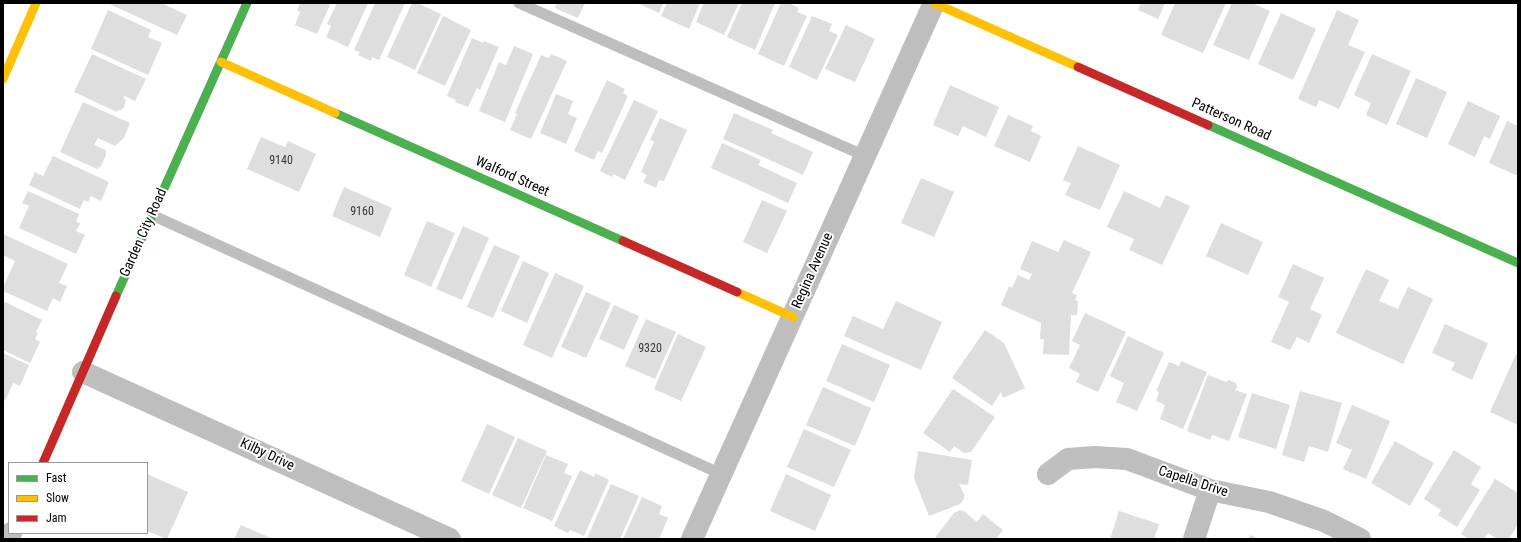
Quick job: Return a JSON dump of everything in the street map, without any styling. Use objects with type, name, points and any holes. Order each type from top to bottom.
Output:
[{"type":"street","points":[[3,79],[36,3]]},
{"type":"street","name":"Garden City Road","points":[[43,462],[247,3]]},
{"type":"street","name":"Regina Avenue","points":[[692,539],[934,3]]},
{"type":"street","name":"Patterson Road","points":[[934,3],[1518,262]]},
{"type":"street","name":"Walford Street","points":[[221,62],[793,317]]},
{"type":"street","name":"Kilby Drive","points":[[83,372],[450,539]]},
{"type":"street","name":"Capella Drive","points":[[1048,474],[1068,459],[1095,457],[1127,459],[1210,490],[1269,502],[1324,521],[1360,539]]},
{"type":"street","points":[[1194,539],[1210,490]]},
{"type":"lane","points":[[519,3],[865,156]]},
{"type":"lane","points":[[152,215],[722,474]]},
{"type":"building","points":[[107,3],[164,3],[163,4],[187,15],[177,35]]},
{"type":"building","points":[[300,3],[331,3],[317,34],[295,25],[300,12],[297,11]]},
{"type":"building","points":[[337,3],[368,3],[348,47],[326,37],[331,26],[327,24]]},
{"type":"building","points":[[375,3],[405,3],[379,60],[372,57],[371,61],[358,55],[360,52],[354,50]]},
{"type":"building","points":[[412,3],[417,3],[441,14],[415,70],[387,57]]},
{"type":"building","points":[[557,3],[585,3],[578,18],[555,8]]},
{"type":"building","points":[[637,3],[663,3],[659,13]]},
{"type":"building","points":[[667,3],[700,3],[689,29],[661,16]]},
{"type":"building","points":[[704,3],[739,3],[724,35],[696,22]]},
{"type":"building","points":[[742,3],[775,3],[755,50],[727,37]]},
{"type":"building","points":[[781,3],[789,3],[799,8],[797,12],[807,16],[784,66],[758,54]]},
{"type":"building","points":[[1141,3],[1165,3],[1158,19],[1138,10]]},
{"type":"building","points":[[1175,3],[1226,3],[1203,53],[1161,35]]},
{"type":"building","points":[[1232,3],[1252,3],[1270,11],[1249,60],[1213,45]]},
{"type":"building","points":[[108,10],[151,30],[148,37],[162,43],[148,75],[91,49]]},
{"type":"building","points":[[1337,10],[1359,20],[1348,45],[1365,52],[1339,109],[1319,100],[1316,107],[1298,99]]},
{"type":"building","points":[[1281,13],[1316,29],[1293,80],[1258,64]]},
{"type":"building","points":[[443,16],[471,30],[445,86],[417,73]]},
{"type":"building","points":[[812,16],[832,24],[829,31],[838,35],[817,80],[789,67]]},
{"type":"building","points":[[846,25],[875,39],[855,82],[825,69]]},
{"type":"building","points":[[472,38],[483,43],[484,41],[499,47],[480,90],[477,88],[468,107],[455,102],[456,100],[447,96]]},
{"type":"building","points":[[514,46],[533,54],[505,122],[479,111],[499,62],[506,65]]},
{"type":"building","points":[[92,54],[146,79],[135,101],[124,96],[126,100],[124,107],[117,112],[74,92]]},
{"type":"building","points":[[551,54],[567,61],[531,139],[510,130],[517,114],[515,113],[541,55],[549,58]]},
{"type":"building","points":[[1372,54],[1411,71],[1387,125],[1366,115],[1371,103],[1354,95]]},
{"type":"building","points":[[1416,78],[1447,92],[1427,138],[1396,124]]},
{"type":"building","points":[[607,80],[625,89],[623,93],[628,96],[602,153],[598,151],[594,160],[574,151]]},
{"type":"building","points":[[950,85],[999,107],[986,137],[963,126],[958,136],[933,125]]},
{"type":"building","points":[[556,94],[573,101],[568,114],[577,118],[566,144],[540,133]]},
{"type":"building","points":[[634,100],[658,111],[625,180],[613,174],[612,177],[600,171]]},
{"type":"building","points":[[1468,101],[1500,116],[1490,139],[1484,136],[1475,157],[1448,144]]},
{"type":"building","points":[[83,102],[130,123],[124,138],[115,146],[98,138],[94,145],[106,150],[106,155],[101,166],[97,169],[60,152]]},
{"type":"building","points":[[734,113],[773,130],[771,133],[813,152],[803,175],[723,139]]},
{"type":"building","points":[[1008,115],[1033,126],[1031,131],[1041,136],[1030,162],[994,146]]},
{"type":"building","points":[[660,118],[687,130],[664,181],[659,180],[656,188],[643,182],[647,175],[641,172],[654,142],[650,140]]},
{"type":"building","points":[[1507,121],[1518,126],[1518,176],[1489,163]]},
{"type":"building","points":[[261,137],[285,147],[288,141],[316,154],[299,192],[247,169]]},
{"type":"building","points":[[722,143],[761,160],[758,165],[797,183],[788,203],[711,168]]},
{"type":"building","points":[[1078,146],[1120,165],[1100,210],[1065,195],[1071,183],[1063,180]]},
{"type":"building","points":[[53,156],[109,182],[101,201],[91,196],[88,202],[84,200],[80,209],[29,185],[35,172],[43,176]]},
{"type":"building","points":[[921,178],[954,192],[934,237],[901,223]]},
{"type":"building","points":[[344,187],[392,208],[380,237],[332,216]]},
{"type":"building","points":[[28,191],[79,214],[76,222],[80,223],[76,231],[85,235],[76,254],[19,228],[29,206],[22,203]]},
{"type":"building","points":[[1124,191],[1160,208],[1166,195],[1190,206],[1162,265],[1129,250],[1134,239],[1107,227]]},
{"type":"building","points":[[762,200],[787,211],[767,253],[743,242]]},
{"type":"building","points":[[427,221],[455,233],[431,287],[404,275]]},
{"type":"building","points":[[1221,223],[1263,242],[1248,275],[1206,256]]},
{"type":"building","points":[[463,226],[489,238],[462,300],[436,289]]},
{"type":"building","points":[[3,234],[68,264],[59,283],[67,286],[60,302],[53,298],[47,311],[3,291],[15,261],[3,255]]},
{"type":"building","points":[[1064,240],[1091,252],[1072,293],[1077,295],[1075,300],[1078,301],[1077,315],[1071,315],[1069,355],[1043,354],[1044,339],[1040,339],[1041,323],[1001,305],[1009,286],[1012,288],[1018,275],[1029,280],[1032,274],[1020,269],[1032,241],[1058,252]]},
{"type":"building","points":[[494,245],[520,256],[493,318],[467,307]]},
{"type":"building","points":[[523,261],[549,273],[527,323],[501,311]]},
{"type":"building","points":[[1293,264],[1324,278],[1310,309],[1322,315],[1309,343],[1297,337],[1290,350],[1271,342],[1289,302],[1278,297]]},
{"type":"building","points":[[1366,269],[1389,280],[1379,301],[1398,309],[1408,287],[1433,299],[1403,364],[1336,333]]},
{"type":"building","points":[[555,273],[584,286],[552,358],[523,345]]},
{"type":"building","points":[[586,292],[611,303],[586,358],[561,347]]},
{"type":"building","points":[[3,301],[42,320],[36,332],[38,333],[35,339],[40,342],[30,363],[3,350]]},
{"type":"building","points":[[896,301],[942,322],[921,370],[844,336],[853,316],[883,329]]},
{"type":"building","points":[[614,305],[639,316],[624,350],[599,339]]},
{"type":"building","points":[[1085,313],[1126,332],[1098,392],[1076,382],[1080,374],[1069,368],[1080,345],[1072,341]]},
{"type":"building","points":[[646,319],[676,332],[655,379],[625,366]]},
{"type":"building","points":[[1445,324],[1488,343],[1472,380],[1451,370],[1455,363],[1432,353]]},
{"type":"building","points":[[985,330],[1004,343],[1025,388],[1003,398],[1001,392],[992,406],[952,378]]},
{"type":"building","points":[[678,334],[706,347],[681,401],[654,389]]},
{"type":"building","points":[[1128,336],[1164,353],[1137,411],[1116,402],[1124,383],[1110,376]]},
{"type":"building","points":[[842,344],[890,365],[874,402],[826,381]]},
{"type":"building","points":[[1518,350],[1518,425],[1490,412]]},
{"type":"building","points":[[3,353],[29,365],[20,386],[13,383],[5,401],[3,400]]},
{"type":"building","points":[[1181,361],[1207,372],[1183,429],[1160,419],[1165,405],[1156,401],[1159,392],[1156,391],[1169,362],[1179,366]]},
{"type":"building","points":[[1208,375],[1226,382],[1229,380],[1236,383],[1237,387],[1235,390],[1247,394],[1229,441],[1212,435],[1210,440],[1187,431]]},
{"type":"building","points":[[823,387],[871,408],[855,446],[806,425]]},
{"type":"building","points":[[953,389],[995,417],[971,452],[964,453],[954,446],[950,452],[923,433]]},
{"type":"building","points":[[1300,391],[1342,403],[1328,452],[1309,446],[1304,462],[1282,455]]},
{"type":"building","points":[[1252,393],[1290,405],[1276,449],[1238,437]]},
{"type":"building","points":[[1352,405],[1390,421],[1366,479],[1343,469],[1352,450],[1336,443]]},
{"type":"building","points":[[487,424],[515,437],[489,494],[461,481]]},
{"type":"building","points":[[804,429],[851,450],[834,487],[787,467]]},
{"type":"building","points":[[518,438],[547,451],[521,508],[492,495]]},
{"type":"building","points":[[1395,441],[1434,463],[1410,506],[1371,483]]},
{"type":"building","points":[[1454,450],[1481,467],[1471,484],[1480,490],[1457,527],[1438,515],[1441,510],[1424,499]]},
{"type":"building","points":[[918,451],[972,460],[968,485],[959,484],[964,494],[964,499],[960,504],[929,516],[914,478]]},
{"type":"building","points":[[546,455],[568,464],[564,473],[572,476],[552,521],[523,508]]},
{"type":"building","points":[[580,470],[594,477],[595,473],[609,480],[584,536],[570,530],[568,533],[554,526]]},
{"type":"building","points":[[148,474],[188,492],[167,539],[148,531]]},
{"type":"building","points":[[786,474],[831,495],[815,531],[770,511]]},
{"type":"building","points":[[1495,479],[1518,493],[1518,524],[1509,539],[1497,539],[1488,533],[1484,539],[1469,539],[1461,534]]},
{"type":"building","points":[[611,484],[639,496],[620,539],[589,539],[587,538]]},
{"type":"building","points":[[642,497],[662,506],[659,514],[668,518],[659,539],[623,539]]},
{"type":"building","points":[[960,510],[964,511],[977,522],[983,514],[1003,530],[996,539],[934,539],[954,513]]},
{"type":"building","points":[[1119,511],[1159,524],[1154,539],[1110,539]]},
{"type":"building","points":[[241,525],[273,539],[234,539]]},
{"type":"building","points":[[1250,535],[1261,539],[1248,539]]},
{"type":"traffic: fast","points":[[116,296],[247,3]]},
{"type":"traffic: fast","points":[[335,113],[623,241]]},
{"type":"traffic: fast","points":[[1208,125],[1518,263]]},
{"type":"traffic: slow","points":[[3,79],[36,3]]},
{"type":"traffic: slow","points":[[934,3],[1078,67]]},
{"type":"traffic: slow","points":[[221,62],[335,113]]},
{"type":"traffic: slow","points":[[737,292],[793,317]]},
{"type":"traffic: jam","points":[[1078,67],[1208,125]]},
{"type":"traffic: jam","points":[[623,241],[737,292]]},
{"type":"traffic: jam","points":[[43,462],[116,296]]}]
